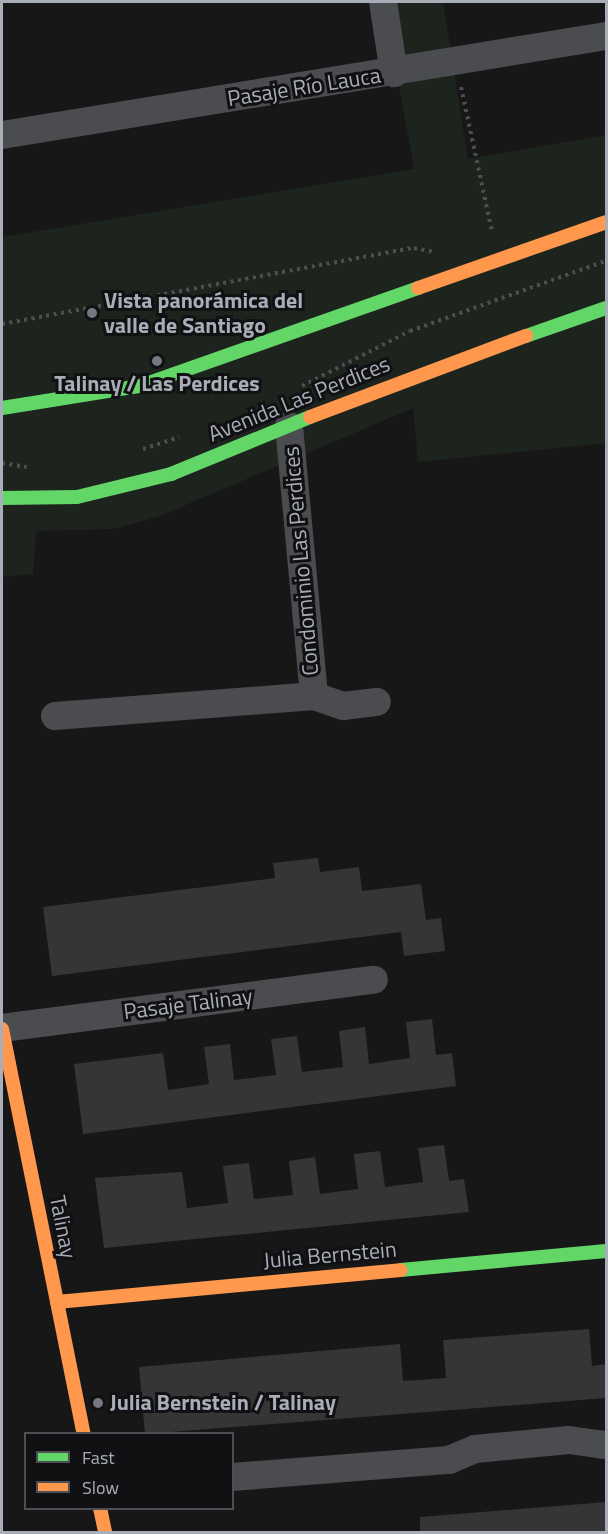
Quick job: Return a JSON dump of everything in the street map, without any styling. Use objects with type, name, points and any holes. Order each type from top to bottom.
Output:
[{"type":"main road","points":[[2,408],[91,399],[140,386],[606,222]]},
{"type":"main road","name":"Avenida Las Perdices","points":[[2,498],[46,500],[131,486],[290,426],[408,377],[606,308]]},
{"type":"main road","name":"Talinay","points":[[2,1028],[84,1432]]},
{"type":"main road","name":"Julia Bernstein","points":[[57,1302],[606,1251]]},
{"type":"main road","points":[[100,1510],[105,1533]]},
{"type":"street","points":[[383,2],[394,73]]},
{"type":"street","name":"Pasaje Río Lauca","points":[[2,135],[394,73],[606,36]]},
{"type":"street","name":"Condominio Las Perdices","points":[[290,426],[314,696]]},
{"type":"street","name":"Condominio Las Perdices","points":[[55,716],[314,696],[343,706],[377,702]]},
{"type":"street","name":"Pasaje Talinay","points":[[2,1028],[374,980]]},
{"type":"street","points":[[234,1477],[449,1460],[478,1466],[571,1456],[601,1446]]},
{"type":"path","points":[[456,62],[498,259]]},
{"type":"path","points":[[2,324],[414,248],[443,254],[471,269]]},
{"type":"path","points":[[294,390],[410,331],[606,261]]},
{"type":"path","points":[[131,452],[182,436]]},
{"type":"path","points":[[2,463],[38,468]]},
{"type":"shaded area","points":[[384,2],[443,2],[468,159],[606,135],[606,443],[418,462],[413,408],[160,516],[114,529],[36,531],[33,574],[2,577],[2,237],[414,169]]},
{"type":"building","points":[[318,858],[320,872],[359,867],[362,891],[421,884],[426,920],[441,918],[445,951],[404,956],[401,932],[52,976],[43,907],[275,878],[273,863]]},
{"type":"building","points":[[432,1019],[436,1055],[452,1053],[456,1086],[83,1134],[74,1064],[163,1053],[168,1090],[209,1084],[204,1047],[230,1044],[234,1080],[276,1075],[271,1039],[297,1036],[302,1072],[343,1067],[339,1031],[365,1027],[369,1064],[410,1058],[406,1022]]},
{"type":"building","points":[[444,1145],[449,1181],[464,1179],[469,1212],[104,1248],[95,1178],[182,1172],[187,1208],[228,1203],[223,1166],[249,1163],[254,1199],[293,1195],[289,1161],[315,1157],[320,1194],[358,1189],[354,1154],[380,1151],[385,1187],[423,1182],[418,1148]]},
{"type":"building","points":[[589,1329],[592,1366],[606,1364],[606,1398],[171,1432],[145,1432],[139,1367],[400,1344],[403,1381],[446,1378],[443,1340]]},
{"type":"building","points":[[606,1502],[606,1533],[420,1533],[420,1517]]},
{"type":"traffic: fast","points":[[2,408],[140,386],[418,288]]},
{"type":"traffic: fast","points":[[526,336],[606,308]]},
{"type":"traffic: fast","points":[[2,498],[77,497],[171,474],[310,417]]},
{"type":"traffic: fast","points":[[401,1270],[606,1251]]},
{"type":"traffic: slow","points":[[418,288],[606,222]]},
{"type":"traffic: slow","points":[[310,417],[526,336]]},
{"type":"traffic: slow","points":[[2,1029],[84,1432]]},
{"type":"traffic: slow","points":[[57,1302],[401,1270]]},
{"type":"traffic: slow","points":[[100,1510],[105,1532]]},
{"type":"place","name":"Vista panorámica del valle de Santiago","points":[[92,313]]},
{"type":"place","name":"Talinay / Las Perdices","points":[[157,361]]},
{"type":"place","name":"Julia Bernstein / Talinay","points":[[98,1403]]}]
